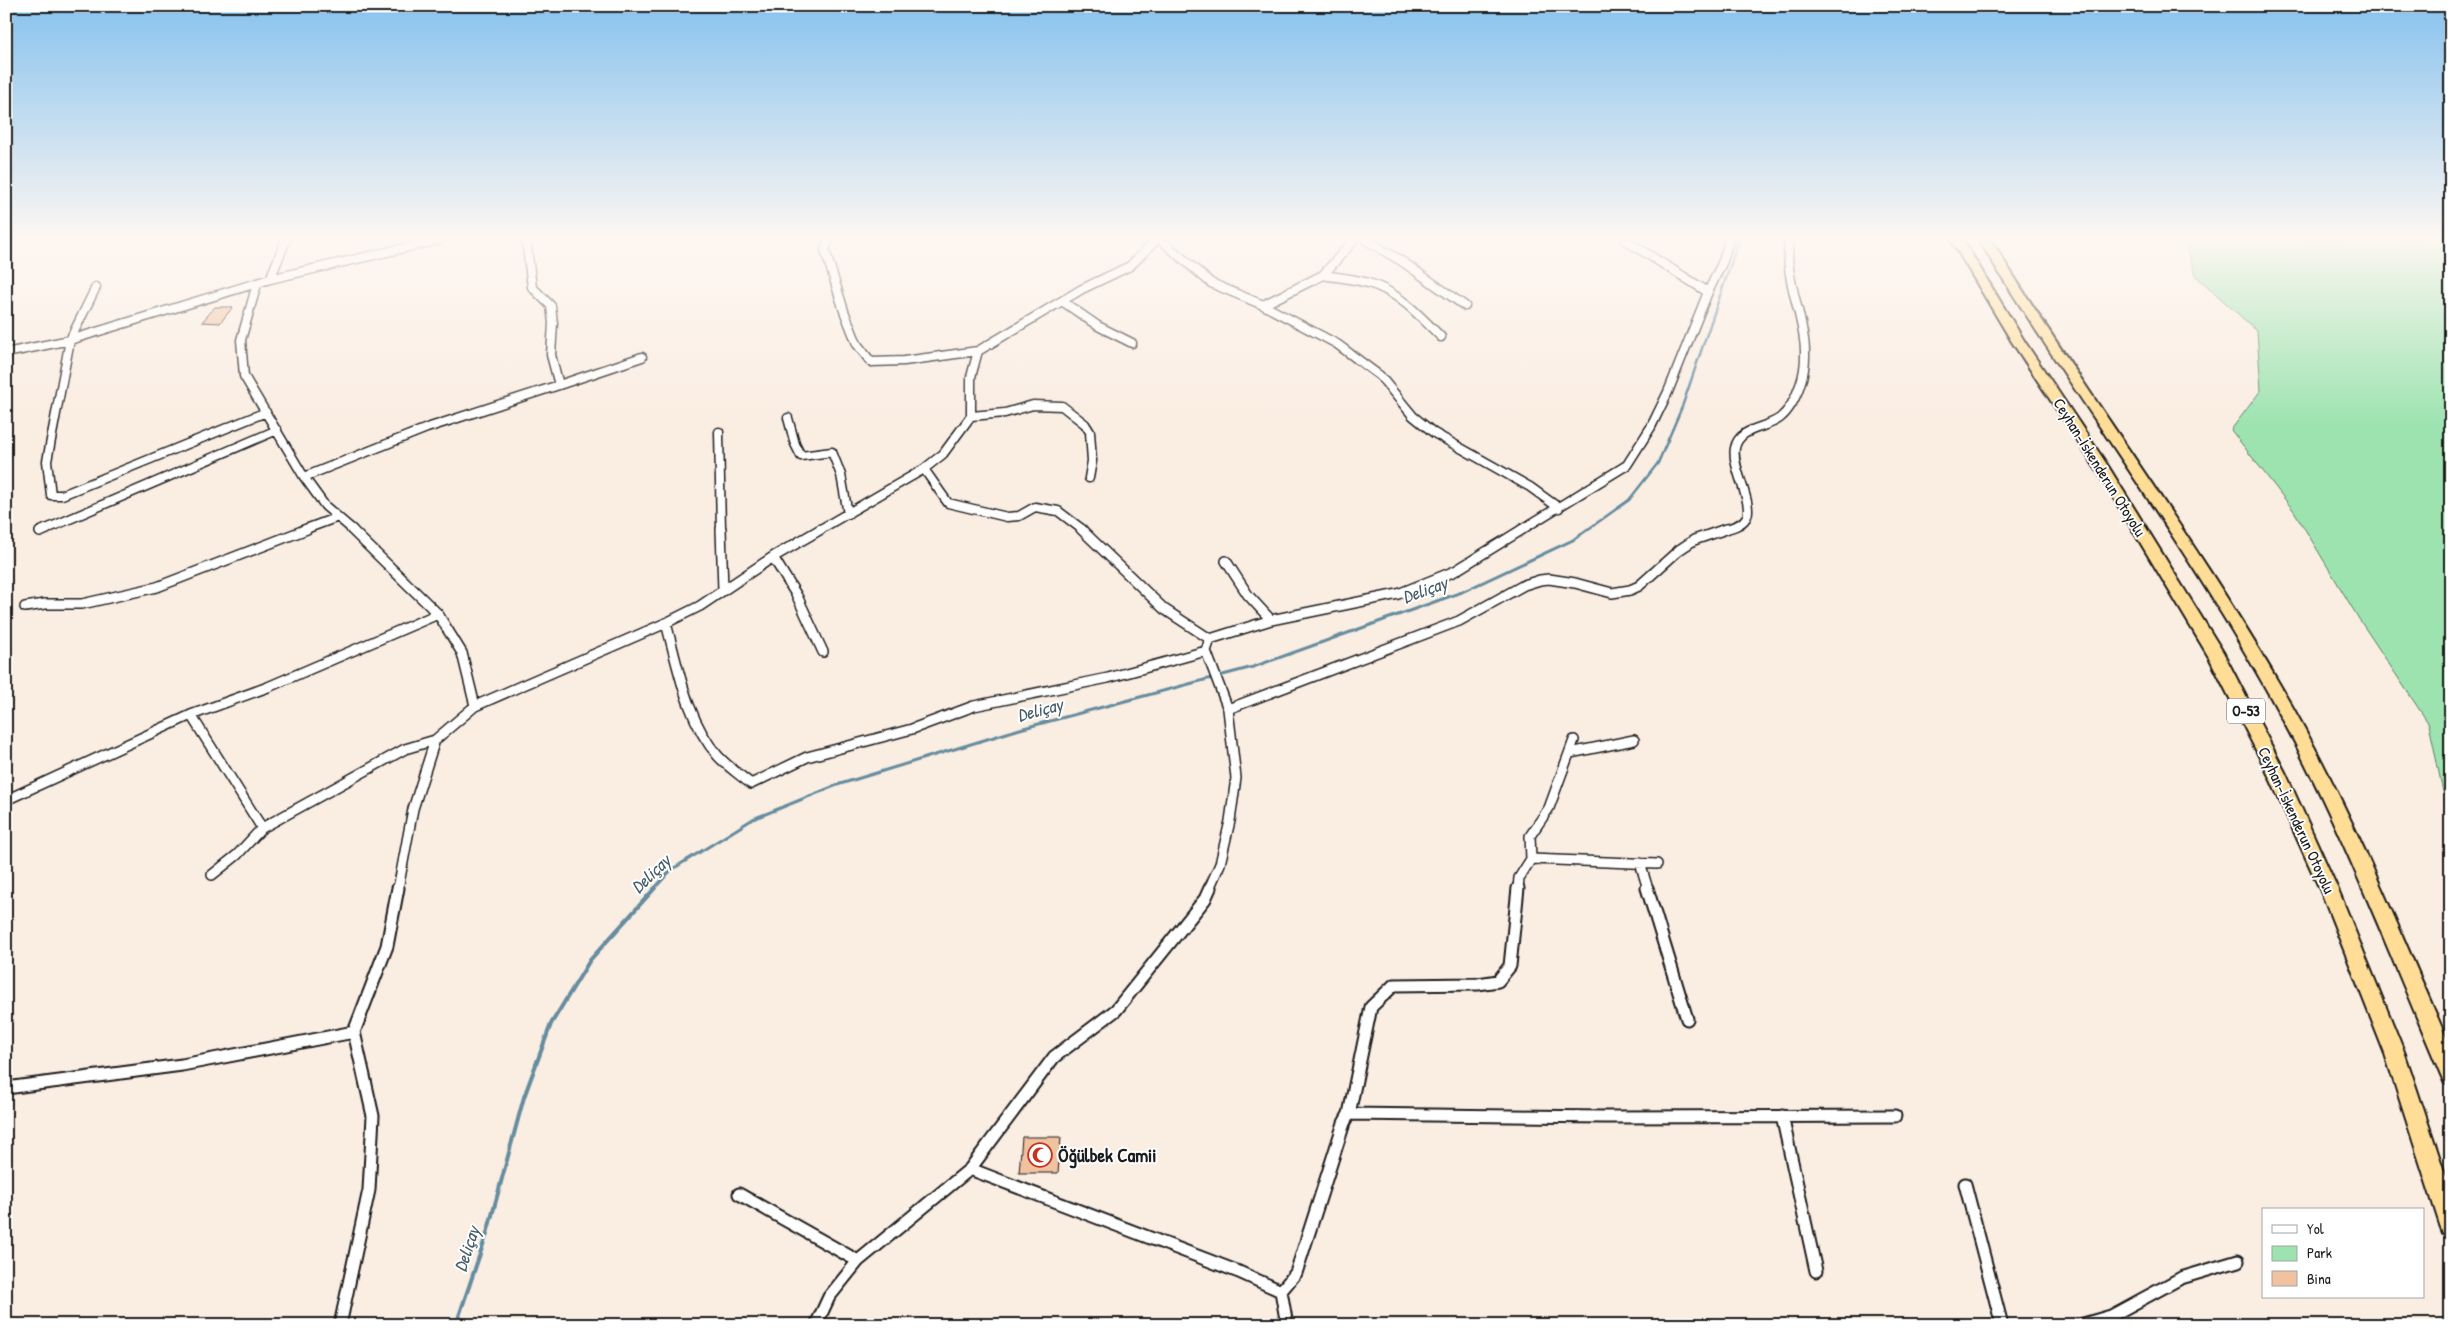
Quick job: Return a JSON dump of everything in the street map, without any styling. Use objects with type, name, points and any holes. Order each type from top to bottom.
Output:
[{"type":"highway","name":"Ceyhan-İskenderun Otoyolu","points":[[1995,302],[2103,469],[2217,656],[2273,765],[2331,894],[2395,1054],[2451,1225]]},
{"type":"highway","name":"Ceyhan-İskenderun Otoyolu","points":[[2025,302],[2136,469],[2256,656],[2320,777],[2378,900],[2451,1075]]},
{"type":"street","points":[[89,302],[70,340],[47,461],[51,495],[62,495],[266,412]]},
{"type":"street","points":[[6,353],[70,340],[197,302]]},
{"type":"street","points":[[252,302],[241,340],[244,376],[304,476],[325,506],[414,588],[438,614],[462,653],[475,706]]},
{"type":"street","points":[[546,302],[550,306],[553,323],[551,355],[559,385]]},
{"type":"street","points":[[842,302],[854,341],[864,357],[872,363],[978,351],[1060,302]]},
{"type":"street","points":[[1064,302],[1098,326],[1132,344]]},
{"type":"street","points":[[1255,302],[1336,344],[1380,376],[1412,416],[1434,433],[1530,486],[1559,508]]},
{"type":"street","points":[[1262,305],[1268,302]]},
{"type":"street","points":[[1402,302],[1413,309],[1441,337]]},
{"type":"street","points":[[1460,302],[1466,306]]},
{"type":"street","points":[[1210,639],[1271,620],[1398,594],[1455,571],[1628,465],[1651,427],[1668,392],[1704,302]]},
{"type":"street","points":[[1228,708],[1459,621],[1524,586],[1540,580],[1549,579],[1575,583],[1612,593],[1630,590],[1639,586],[1679,550],[1694,540],[1738,525],[1746,518],[1748,510],[1734,460],[1735,446],[1740,437],[1781,417],[1798,391],[1805,366],[1806,348],[1795,302]]},
{"type":"street","points":[[212,875],[237,855],[262,828],[405,749],[435,740],[475,706],[666,623],[700,606],[773,557],[924,469],[943,454],[971,416],[971,377],[978,351]]},
{"type":"street","points":[[304,476],[427,428],[642,357]]},
{"type":"street","points":[[971,416],[1006,413],[1033,405],[1062,406],[1085,424],[1090,432],[1092,461],[1088,478]]},
{"type":"street","points":[[788,418],[795,444],[801,456],[832,452],[840,475],[848,514]]},
{"type":"street","points":[[40,532],[278,430]]},
{"type":"street","points":[[719,432],[723,590]]},
{"type":"street","points":[[924,469],[948,503],[1007,516],[1019,516],[1035,507],[1058,511],[1078,526],[1164,609],[1210,639]]},
{"type":"street","points":[[24,607],[45,604],[82,604],[156,587],[338,517]]},
{"type":"street","points":[[773,557],[796,596],[823,652]]},
{"type":"street","points":[[1226,561],[1248,595],[1271,620]]},
{"type":"street","points":[[6,800],[191,715],[268,687],[438,614]]},
{"type":"street","points":[[666,623],[689,700],[705,735],[718,755],[751,784],[806,757],[912,729],[974,706],[1108,678],[1206,651]]},
{"type":"street","points":[[816,1325],[829,1297],[858,1261],[970,1168],[1054,1057],[1116,1010],[1205,899],[1220,864],[1230,822],[1236,778],[1228,708],[1225,696],[1206,651],[1210,639]]},
{"type":"street","points":[[191,715],[262,828]]},
{"type":"street","points":[[340,1325],[369,1190],[373,1116],[354,1032],[387,946],[413,809],[435,740]]},
{"type":"street","points":[[1287,1325],[1281,1291],[1296,1273],[1344,1123],[1349,1114],[1371,1007],[1394,985],[1478,984],[1498,981],[1510,966],[1519,878],[1531,859],[1530,836],[1550,808],[1574,740]]},
{"type":"street","points":[[1570,753],[1634,740]]},
{"type":"street","points":[[1531,859],[1657,864]]},
{"type":"street","points":[[1640,863],[1687,1019]]},
{"type":"street","points":[[6,1088],[182,1065],[354,1032]]},
{"type":"street","points":[[1349,1114],[1895,1116]]},
{"type":"street","points":[[1782,1116],[1816,1271]]},
{"type":"street","points":[[970,1168],[1239,1272],[1281,1291]]},
{"type":"street","points":[[1965,1184],[2002,1325]]},
{"type":"street","points":[[739,1194],[858,1261]]},
{"type":"street","points":[[2080,1325],[2111,1316],[2181,1278],[2238,1261]]},
{"type":"green space","points":[[2225,302],[2451,302],[2451,804],[2443,792],[2429,724],[2359,619],[2294,511],[2231,430],[2261,390],[2257,331]]},
{"type":"building","points":[[215,307],[233,307],[220,323],[202,322]]},
{"type":"building","name":"Öğülbek Camii","points":[[1022,1137],[1061,1137],[1058,1173],[1019,1173]]},
{"type":"waterway","name":"Deliçay","points":[[1587,530],[1629,500],[1658,463],[1682,407],[1718,302]]},
{"type":"waterway","name":"Deliçay","points":[[654,889],[671,870],[753,819],[837,785],[1020,729],[1253,667],[1462,592],[1573,540],[1588,529]]},
{"type":"waterway","name":"Deliçay","points":[[456,1325],[488,1230],[524,1097],[551,1024],[590,960],[655,888]]},
{"type":"place","name":"Öğülbek Camii","points":[[1040,1155]]}]
